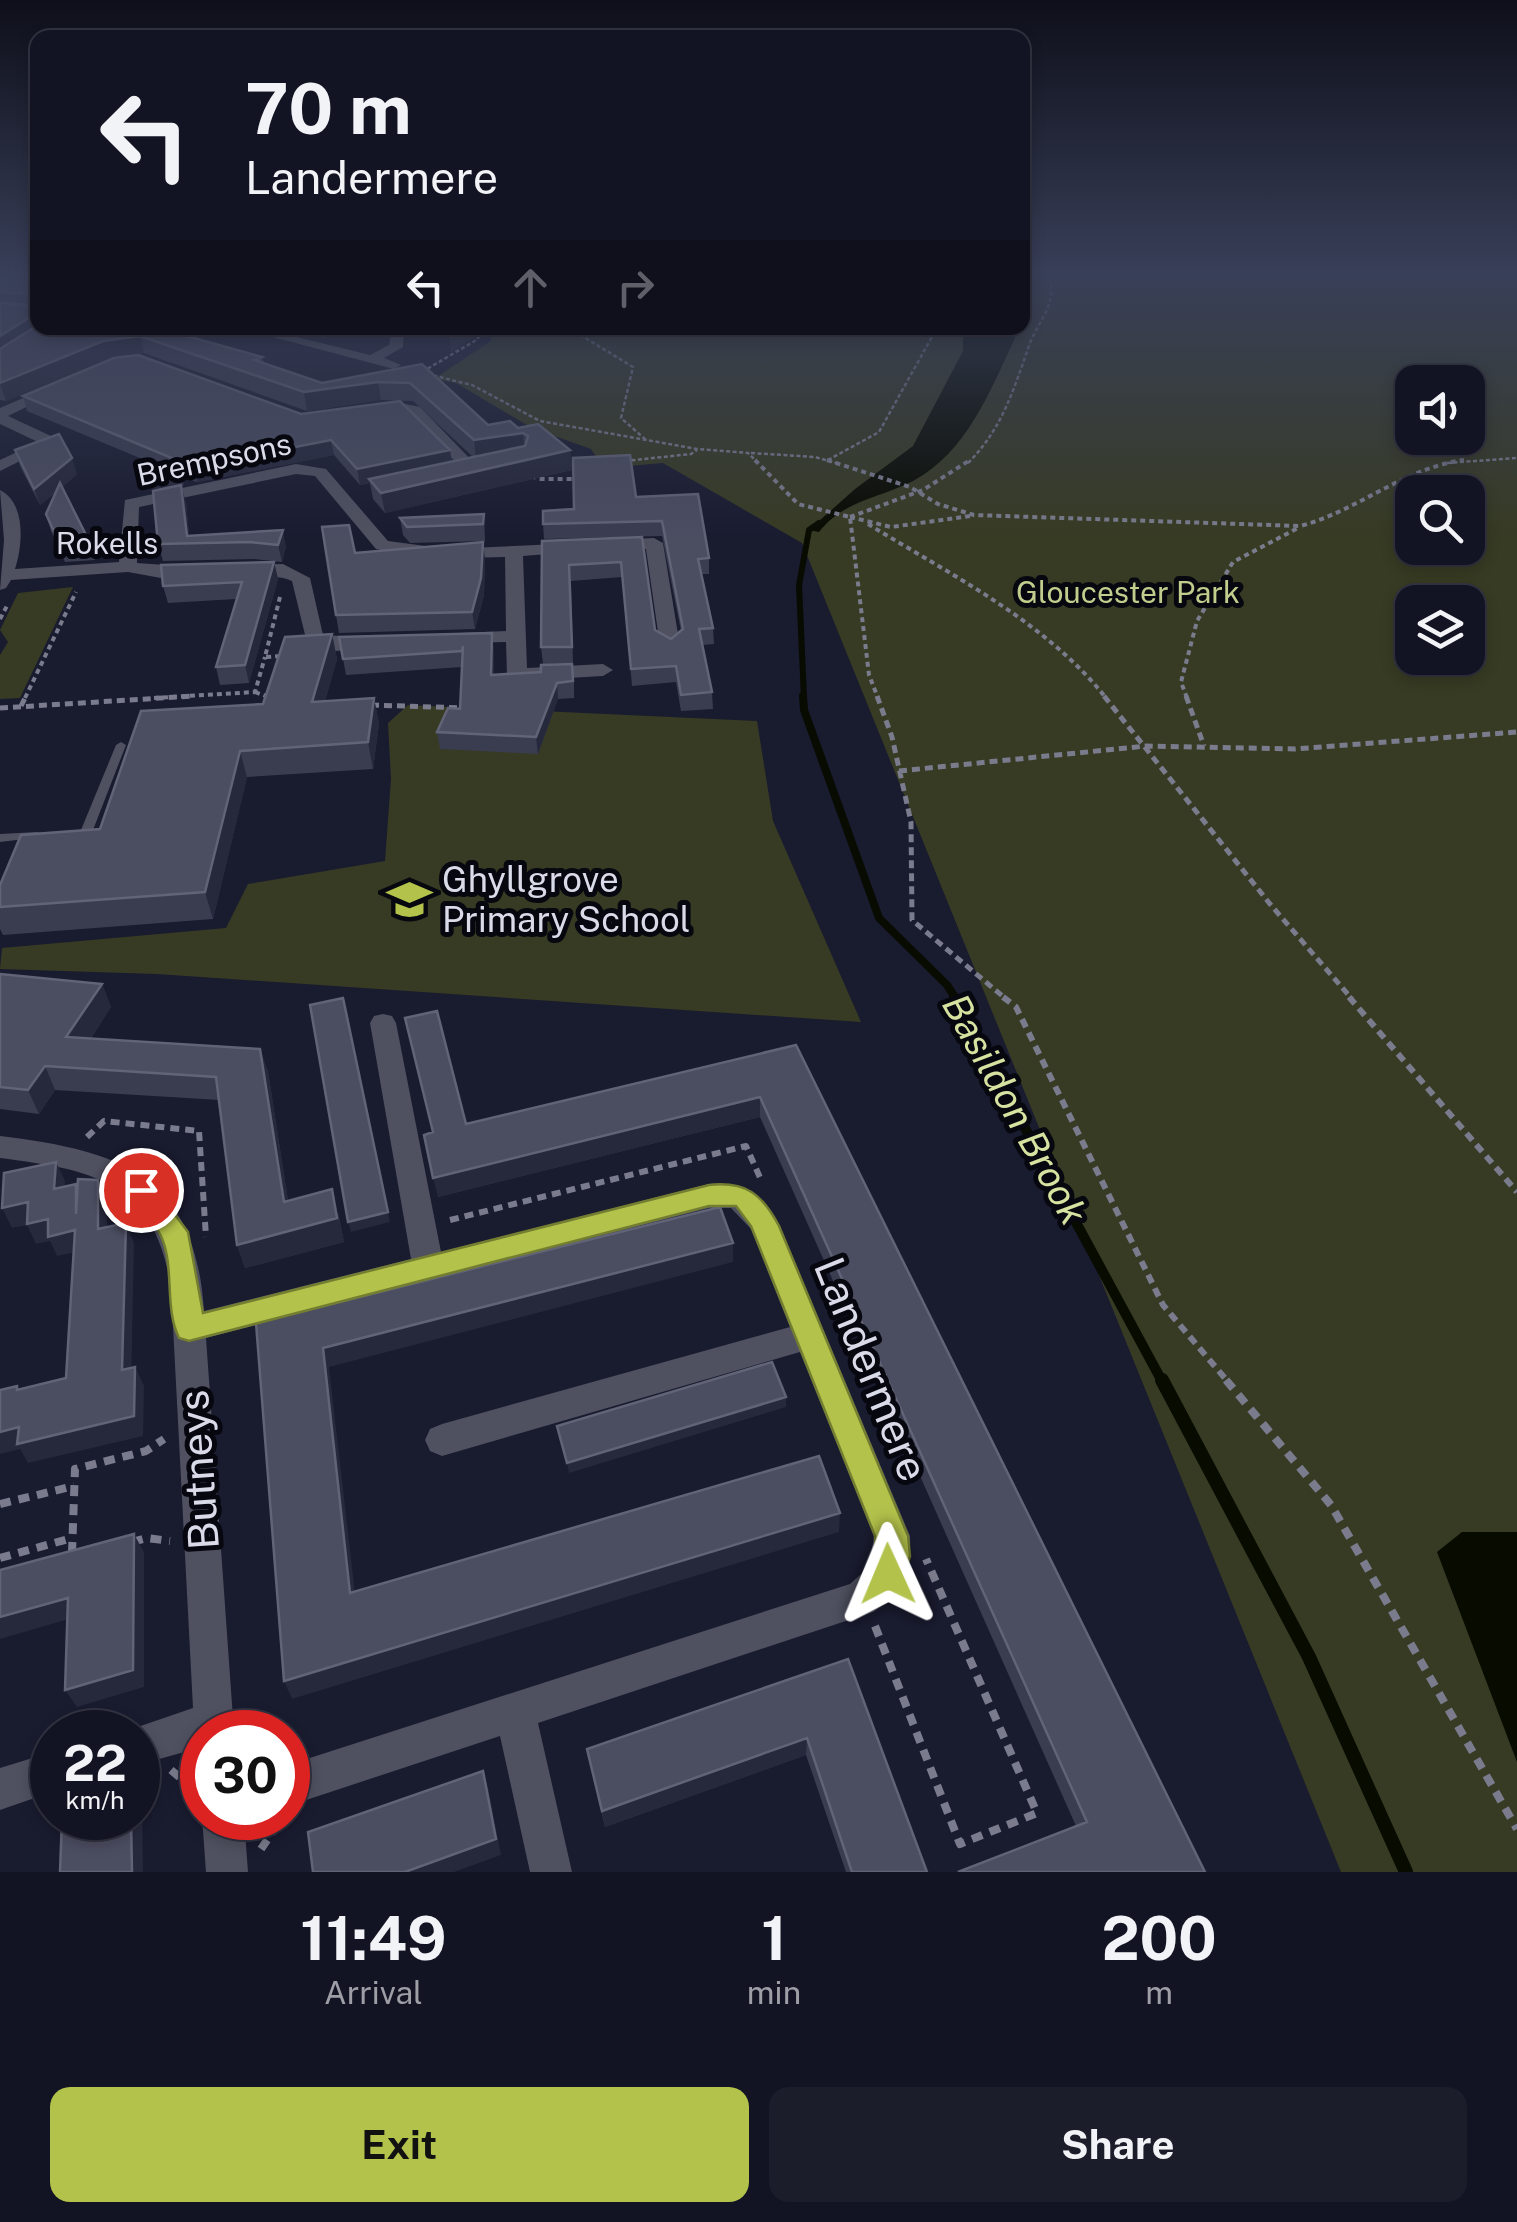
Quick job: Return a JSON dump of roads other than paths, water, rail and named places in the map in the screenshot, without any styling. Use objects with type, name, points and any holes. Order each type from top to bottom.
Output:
[{"type":"street","points":[[0,466],[46,444],[45,439],[0,418],[2,413],[78,380]]},
{"type":"street","points":[[359,414],[389,407],[415,410],[472,470]]},
{"type":"street","points":[[454,474],[514,460]]},
{"type":"street","name":"Brempsons","points":[[128,567],[131,504],[296,468],[320,472],[353,495],[382,545],[390,549],[419,554],[654,543],[670,646]]},
{"type":"street","points":[[0,495],[13,554],[6,584]]},
{"type":"street","points":[[514,550],[517,675],[603,670]]},
{"type":"street","name":"Rokells","points":[[6,584],[128,567],[161,573],[283,569],[297,574],[303,583],[311,634],[321,643],[388,643]]},
{"type":"street","points":[[442,640],[515,636]]},
{"type":"street","points":[[382,1023],[428,1268]]},
{"type":"street","name":"Butneys","points":[[0,1147],[64,1155],[107,1170],[141,1190],[174,1232],[187,1288],[213,1710]]},
{"type":"street","name":"Landermere","points":[[189,1329],[728,1194],[744,1198],[755,1208],[892,1536],[894,1556],[888,1574],[860,1598],[310,1778]]},
{"type":"street","points":[[442,1440],[808,1336]]},
{"type":"street","points":[[515,1711],[551,1872]]},
{"type":"street","points":[[0,1788],[30,1779]]},
{"type":"street","points":[[225,1840],[244,1865]]},
{"type":"lane","points":[[87,830],[121,746]]},
{"type":"lane","points":[[70,832],[102,830]]},
{"type":"lane","points":[[0,838],[52,834]]},
{"type":"waterway","name":"Basildon Brook","points":[[804,698],[799,585],[809,530],[819,523]]},
{"type":"waterway","name":"Basildon Brook","points":[[803,696],[804,710],[879,918],[947,985],[956,999]]},
{"type":"waterway","name":"Basildon Brook","points":[[954,997],[1163,1383]]},
{"type":"waterway","name":"Basildon Brook","points":[[1162,1380],[1309,1657],[1406,1872]]},
{"type":"place","name":"Ghyllgrove Primary School","points":[[409,899]]},
{"type":"park label","name":"Gloucester Park","points":[[1128,592]]}]
